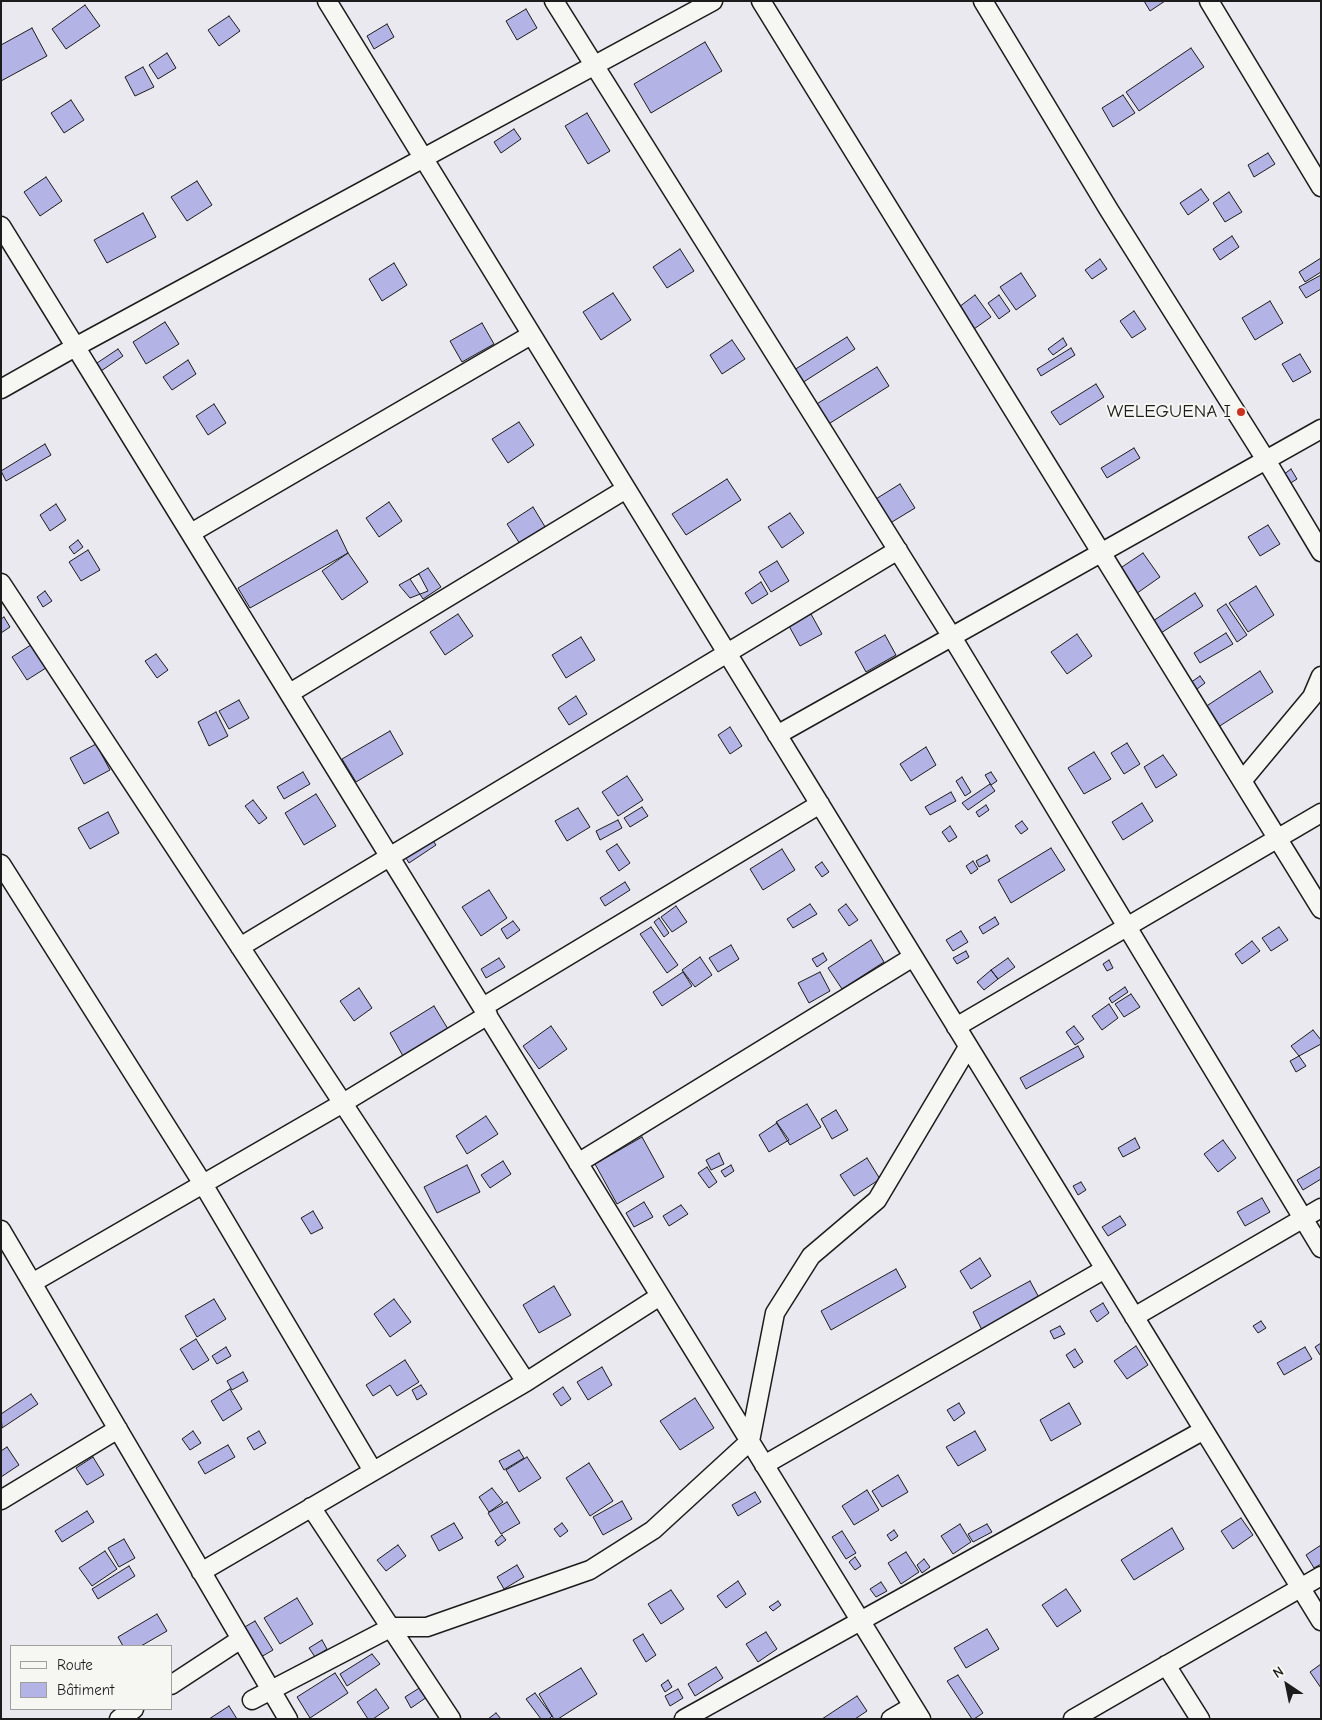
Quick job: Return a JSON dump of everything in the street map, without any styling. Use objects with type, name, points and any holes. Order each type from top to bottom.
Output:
[{"type":"street","points":[[327,1],[1321,1621]]},
{"type":"street","points":[[554,1],[952,636],[1321,1248]]},
{"type":"street","points":[[1,389],[713,1]]},
{"type":"street","points":[[761,1],[1321,909]]},
{"type":"street","points":[[983,1],[1321,552]]},
{"type":"street","points":[[1209,1],[1321,187]]},
{"type":"street","points":[[1,226],[77,346],[917,1712],[891,1719]]},
{"type":"street","points":[[192,533],[531,335]]},
{"type":"street","points":[[777,735],[1321,429]]},
{"type":"street","points":[[290,693],[626,489]]},
{"type":"street","points":[[240,947],[898,550]]},
{"type":"street","points":[[1,583],[7,604],[240,947],[526,1382]]},
{"type":"street","points":[[1242,781],[1312,698],[1321,676]]},
{"type":"street","points":[[32,1283],[343,1103],[485,1011],[820,804]]},
{"type":"street","points":[[956,1027],[1321,813]]},
{"type":"street","points":[[1,864],[203,1184],[374,1470]]},
{"type":"street","points":[[578,1163],[913,957]]},
{"type":"street","points":[[252,1700],[392,1627],[427,1626],[590,1570],[653,1530],[750,1441],[775,1313],[811,1256],[877,1200],[968,1047]]},
{"type":"street","points":[[1134,1317],[1321,1208]]},
{"type":"street","points":[[1,1230],[288,1719]]},
{"type":"street","points":[[764,1465],[1105,1269]]},
{"type":"street","points":[[201,1572],[526,1382],[660,1296]]},
{"type":"street","points":[[1,1500],[118,1429]]},
{"type":"street","points":[[684,1719],[1204,1430]]},
{"type":"street","points":[[311,1507],[451,1719]]},
{"type":"street","points":[[1074,1719],[1321,1576]]},
{"type":"street","points":[[172,1684],[241,1639]]},
{"type":"street","points":[[1166,1665],[1200,1719]]},
{"type":"street","points":[[119,1719],[132,1710]]},
{"type":"building","points":[[1144,1],[1165,1],[1150,11]]},
{"type":"building","points":[[85,5],[100,26],[66,49],[52,29]]},
{"type":"building","points":[[526,9],[537,28],[517,40],[506,21]]},
{"type":"building","points":[[229,16],[240,31],[219,46],[208,30]]},
{"type":"building","points":[[387,24],[394,37],[374,49],[367,36]]},
{"type":"building","points":[[32,28],[47,56],[1,81],[1,45]]},
{"type":"building","points":[[705,42],[722,71],[651,113],[634,84]]},
{"type":"building","points":[[1191,48],[1204,67],[1139,111],[1126,92]]},
{"type":"building","points":[[167,53],[176,68],[158,79],[149,65]]},
{"type":"building","points":[[143,67],[154,87],[135,96],[125,77]]},
{"type":"building","points":[[1123,95],[1135,113],[1113,127],[1102,108]]},
{"type":"building","points":[[71,100],[84,120],[64,133],[51,113]]},
{"type":"building","points":[[587,113],[610,151],[588,164],[565,126]]},
{"type":"building","points":[[514,129],[521,139],[501,153],[494,142]]},
{"type":"building","points":[[1268,153],[1275,164],[1254,177],[1248,165]]},
{"type":"building","points":[[46,177],[62,201],[40,216],[24,192]]},
{"type":"building","points":[[197,181],[212,205],[187,221],[171,197]]},
{"type":"building","points":[[1201,189],[1209,200],[1188,215],[1180,203]]},
{"type":"building","points":[[1229,192],[1242,212],[1225,222],[1213,203]]},
{"type":"building","points":[[143,213],[156,237],[107,263],[94,240]]},
{"type":"building","points":[[1232,236],[1239,247],[1220,260],[1213,249]]},
{"type":"building","points":[[680,249],[694,271],[667,288],[653,267]]},
{"type":"building","points":[[1321,258],[1321,272],[1305,282],[1299,272]]},
{"type":"building","points":[[1100,259],[1107,269],[1092,279],[1085,270]]},
{"type":"building","points":[[394,263],[407,285],[382,301],[369,279]]},
{"type":"building","points":[[1021,273],[1036,296],[1016,310],[1000,287]]},
{"type":"building","points":[[1321,275],[1321,289],[1306,298],[1299,287]]},
{"type":"building","points":[[613,293],[631,320],[601,340],[583,312]]},
{"type":"building","points":[[975,295],[991,317],[974,329],[959,307]]},
{"type":"building","points":[[999,295],[1010,311],[999,319],[988,303]]},
{"type":"building","points":[[1270,301],[1283,323],[1255,340],[1242,318]]},
{"type":"building","points":[[1134,311],[1146,329],[1132,338],[1120,321]]},
{"type":"building","points":[[165,322],[179,344],[146,364],[133,342]]},
{"type":"building","points":[[482,323],[494,344],[462,362],[450,341]]},
{"type":"building","points":[[847,337],[855,349],[802,383],[794,370]]},
{"type":"building","points":[[1063,338],[1067,345],[1053,355],[1048,349]]},
{"type":"building","points":[[732,340],[745,359],[722,374],[710,355]]},
{"type":"building","points":[[1071,348],[1075,355],[1041,376],[1037,369]]},
{"type":"building","points":[[118,349],[123,356],[101,371],[97,363]]},
{"type":"building","points":[[1300,354],[1311,372],[1293,382],[1282,364]]},
{"type":"building","points":[[188,360],[196,374],[172,390],[163,377]]},
{"type":"building","points":[[877,367],[889,386],[827,425],[815,405]]},
{"type":"building","points":[[1096,384],[1104,397],[1060,425],[1051,412]]},
{"type":"building","points":[[214,404],[226,423],[208,435],[196,416]]},
{"type":"building","points":[[519,422],[534,445],[508,463],[492,439]]},
{"type":"building","points":[[45,444],[51,455],[6,481],[1,471]]},
{"type":"building","points":[[1134,448],[1140,458],[1107,478],[1101,468]]},
{"type":"building","points":[[1291,469],[1297,479],[1289,484],[1283,475]]},
{"type":"building","points":[[727,479],[741,500],[686,535],[672,514]]},
{"type":"building","points":[[900,484],[915,508],[887,525],[871,502]]},
{"type":"building","points":[[389,502],[402,521],[379,537],[366,518]]},
{"type":"building","points":[[56,504],[66,520],[50,531],[40,515]]},
{"type":"building","points":[[533,507],[547,530],[522,547],[507,524]]},
{"type":"building","points":[[790,513],[804,533],[782,548],[768,527]]},
{"type":"building","points":[[1268,525],[1280,544],[1260,556],[1248,537]]},
{"type":"building","points":[[337,530],[348,553],[250,608],[238,588]]},
{"type":"building","points":[[78,540],[83,547],[74,554],[69,547]]},
{"type":"building","points":[[88,550],[100,570],[81,581],[69,562]]},
{"type":"building","points":[[348,553],[368,582],[342,600],[322,571]]},
{"type":"building","points":[[1143,553],[1160,577],[1133,596],[1116,571]]},
{"type":"building","points":[[777,561],[789,581],[771,592],[759,572]]},
{"type":"building","points":[[428,568],[441,587],[423,599],[410,579]]},
{"type":"building","points":[[419,574],[428,591],[410,598],[399,585]]},
{"type":"building","points":[[761,582],[768,594],[752,604],[745,593]]},
{"type":"building","points":[[1256,586],[1274,615],[1248,632],[1229,603]]},
{"type":"building","points":[[45,591],[52,601],[43,607],[37,597]]},
{"type":"building","points":[[1195,593],[1203,606],[1161,633],[1153,621]]},
{"type":"building","points":[[1226,604],[1247,635],[1237,642],[1217,610]]},
{"type":"building","points":[[458,614],[473,636],[445,655],[430,632]]},
{"type":"building","points":[[811,614],[822,634],[800,646],[789,626]]},
{"type":"building","points":[[4,617],[10,627],[1,633],[1,619]]},
{"type":"building","points":[[1226,633],[1233,644],[1200,663],[1194,653]]},
{"type":"building","points":[[1077,634],[1092,656],[1067,674],[1051,652]]},
{"type":"building","points":[[885,635],[896,655],[866,672],[855,652]]},
{"type":"building","points":[[581,637],[595,660],[566,678],[552,655]]},
{"type":"building","points":[[34,643],[49,666],[27,680],[12,657]]},
{"type":"building","points":[[156,654],[168,670],[157,678],[145,661]]},
{"type":"building","points":[[1260,671],[1273,692],[1215,729],[1202,709]]},
{"type":"building","points":[[1200,676],[1205,683],[1193,692],[1187,685]]},
{"type":"building","points":[[576,696],[587,714],[569,725],[558,708]]},
{"type":"building","points":[[239,700],[249,718],[229,729],[219,711]]},
{"type":"building","points":[[216,712],[228,736],[209,746],[198,722]]},
{"type":"building","points":[[730,727],[742,746],[730,754],[718,735]]},
{"type":"building","points":[[390,731],[403,754],[356,782],[342,759]]},
{"type":"building","points":[[1127,743],[1140,764],[1124,774],[1111,753]]},
{"type":"building","points":[[96,744],[110,770],[84,784],[70,758]]},
{"type":"building","points":[[926,747],[936,765],[911,781],[900,764]]},
{"type":"building","points":[[1094,752],[1111,779],[1084,794],[1068,768]]},
{"type":"building","points":[[1163,755],[1177,775],[1156,788],[1144,767]]},
{"type":"building","points":[[303,772],[310,784],[284,799],[277,787]]},
{"type":"building","points":[[991,772],[997,781],[991,785],[985,775]]},
{"type":"building","points":[[627,776],[643,800],[618,816],[602,792]]},
{"type":"building","points":[[962,777],[971,792],[965,796],[956,781]]},
{"type":"building","points":[[990,784],[995,791],[968,810],[962,803]]},
{"type":"building","points":[[951,792],[956,801],[930,815],[925,807]]},
{"type":"building","points":[[316,794],[336,826],[304,845],[285,813]]},
{"type":"building","points":[[253,800],[267,818],[259,824],[245,806]]},
{"type":"building","points":[[1142,803],[1153,821],[1123,840],[1112,822]]},
{"type":"building","points":[[986,805],[989,810],[979,817],[976,812]]},
{"type":"building","points":[[642,807],[648,816],[630,827],[624,818]]},
{"type":"building","points":[[578,808],[590,827],[567,841],[555,821]]},
{"type":"building","points":[[108,812],[119,833],[90,849],[78,828]]},
{"type":"building","points":[[618,820],[622,828],[600,840],[596,831]]},
{"type":"building","points":[[1022,821],[1028,829],[1021,834],[1015,826]]},
{"type":"building","points":[[950,826],[957,837],[949,842],[942,832]]},
{"type":"building","points":[[427,832],[436,845],[409,863],[401,850]]},
{"type":"building","points":[[617,844],[630,863],[619,871],[606,851]]},
{"type":"building","points":[[1051,848],[1065,870],[1011,903],[998,880]]},
{"type":"building","points":[[782,849],[795,870],[763,890],[750,869]]},
{"type":"building","points":[[987,855],[990,861],[979,867],[976,861]]},
{"type":"building","points":[[973,861],[978,869],[971,874],[966,866]]},
{"type":"building","points":[[822,862],[829,872],[822,877],[815,867]]},
{"type":"building","points":[[625,882],[630,890],[605,906],[600,898]]},
{"type":"building","points":[[489,890],[507,918],[481,936],[462,907]]},
{"type":"building","points":[[810,904],[817,914],[793,928],[787,919]]},
{"type":"building","points":[[846,904],[858,920],[849,926],[838,910]]},
{"type":"building","points":[[676,906],[687,922],[672,932],[661,917]]},
{"type":"building","points":[[995,917],[999,924],[983,934],[979,927]]},
{"type":"building","points":[[659,918],[669,933],[664,937],[654,922]]},
{"type":"building","points":[[513,921],[520,930],[507,939],[501,929]]},
{"type":"building","points":[[651,927],[678,965],[667,973],[640,934]]},
{"type":"building","points":[[1279,927],[1288,940],[1271,951],[1262,938]]},
{"type":"building","points":[[961,931],[968,942],[953,951],[946,940]]},
{"type":"building","points":[[871,940],[884,962],[842,989],[828,968]]},
{"type":"building","points":[[1252,941],[1260,951],[1242,964],[1235,954]]},
{"type":"building","points":[[731,945],[739,959],[718,972],[709,958]]},
{"type":"building","points":[[966,951],[969,957],[957,964],[953,958]]},
{"type":"building","points":[[823,953],[827,960],[817,967],[812,959]]},
{"type":"building","points":[[700,957],[712,975],[695,987],[682,970]]},
{"type":"building","points":[[499,958],[505,967],[486,978],[481,969]]},
{"type":"building","points":[[1008,958],[1015,967],[998,979],[991,970]]},
{"type":"building","points":[[1109,960],[1113,968],[1107,971],[1103,964]]},
{"type":"building","points":[[991,970],[998,979],[984,990],[977,982]]},
{"type":"building","points":[[683,972],[692,986],[662,1006],[653,992]]},
{"type":"building","points":[[820,972],[830,991],[809,1003],[798,983]]},
{"type":"building","points":[[1125,987],[1128,992],[1112,1003],[1109,998]]},
{"type":"building","points":[[359,988],[372,1008],[354,1021],[340,1001]]},
{"type":"building","points":[[1131,994],[1140,1007],[1124,1017],[1115,1004]]},
{"type":"building","points":[[1109,1004],[1118,1018],[1102,1030],[1092,1016]]},
{"type":"building","points":[[434,1006],[448,1029],[403,1056],[390,1033]]},
{"type":"building","points":[[551,1026],[567,1049],[539,1069],[523,1046]]},
{"type":"building","points":[[1074,1026],[1084,1039],[1075,1045],[1066,1032]]},
{"type":"building","points":[[1313,1030],[1321,1040],[1321,1044],[1299,1056],[1291,1046]]},
{"type":"building","points":[[1078,1046],[1084,1057],[1026,1089],[1020,1078]]},
{"type":"building","points":[[1299,1056],[1306,1066],[1296,1072],[1290,1061]]},
{"type":"building","points":[[807,1104],[821,1127],[790,1145],[776,1122]]},
{"type":"building","points":[[836,1110],[848,1130],[832,1139],[821,1119]]},
{"type":"building","points":[[486,1116],[498,1134],[467,1154],[456,1136]]},
{"type":"building","points":[[777,1123],[789,1140],[769,1152],[759,1135]]},
{"type":"building","points":[[642,1137],[664,1177],[617,1204],[595,1164]]},
{"type":"building","points":[[1135,1138],[1140,1148],[1123,1157],[1118,1148]]},
{"type":"building","points":[[1223,1140],[1236,1158],[1218,1172],[1204,1154]]},
{"type":"building","points":[[719,1153],[724,1164],[711,1170],[706,1160]]},
{"type":"building","points":[[867,1158],[880,1179],[854,1196],[840,1175]]},
{"type":"building","points":[[503,1161],[511,1174],[490,1188],[481,1175]]},
{"type":"building","points":[[467,1165],[480,1192],[437,1213],[424,1187]]},
{"type":"building","points":[[731,1165],[734,1171],[725,1177],[721,1171]]},
{"type":"building","points":[[1321,1166],[1321,1179],[1303,1190],[1297,1180]]},
{"type":"building","points":[[707,1167],[717,1182],[709,1188],[698,1173]]},
{"type":"building","points":[[1081,1182],[1086,1190],[1078,1195],[1073,1186]]},
{"type":"building","points":[[1262,1198],[1270,1212],[1245,1226],[1237,1212]]},
{"type":"building","points":[[644,1202],[653,1217],[634,1227],[626,1213]]},
{"type":"building","points":[[681,1205],[688,1214],[669,1226],[663,1216]]},
{"type":"building","points":[[313,1211],[323,1228],[311,1234],[301,1218]]},
{"type":"building","points":[[1120,1216],[1126,1225],[1108,1236],[1102,1227]]},
{"type":"building","points":[[980,1258],[991,1276],[971,1289],[960,1271]]},
{"type":"building","points":[[896,1269],[906,1287],[831,1330],[821,1311]]},
{"type":"building","points":[[1030,1281],[1042,1303],[984,1334],[973,1312]]},
{"type":"building","points":[[554,1286],[571,1315],[539,1333],[523,1305]]},
{"type":"building","points":[[214,1299],[226,1319],[197,1337],[185,1316]]},
{"type":"building","points":[[394,1299],[411,1322],[390,1337],[374,1314]]},
{"type":"building","points":[[1103,1303],[1109,1313],[1097,1322],[1090,1311]]},
{"type":"building","points":[[1261,1321],[1266,1328],[1258,1333],[1253,1326]]},
{"type":"building","points":[[1060,1326],[1065,1334],[1054,1339],[1050,1331]]},
{"type":"building","points":[[196,1339],[209,1360],[193,1370],[180,1349]]},
{"type":"building","points":[[1321,1343],[1321,1355],[1320,1355],[1315,1347]]},
{"type":"building","points":[[1136,1346],[1148,1365],[1127,1379],[1114,1361]]},
{"type":"building","points":[[226,1347],[231,1356],[217,1364],[212,1356]]},
{"type":"building","points":[[1305,1347],[1312,1359],[1284,1375],[1277,1363]]},
{"type":"building","points":[[1075,1349],[1083,1362],[1074,1368],[1066,1355]]},
{"type":"building","points":[[405,1360],[419,1382],[397,1396],[390,1385],[373,1396],[366,1385]]},
{"type":"building","points":[[602,1367],[612,1385],[588,1400],[577,1382]]},
{"type":"building","points":[[243,1372],[248,1381],[232,1390],[227,1381]]},
{"type":"building","points":[[421,1385],[427,1394],[417,1400],[412,1390]]},
{"type":"building","points":[[563,1387],[571,1399],[561,1406],[553,1394]]},
{"type":"building","points":[[230,1389],[242,1409],[223,1421],[211,1401]]},
{"type":"building","points":[[31,1394],[38,1404],[2,1428],[1,1414]]},
{"type":"building","points":[[695,1398],[714,1428],[680,1450],[660,1421]]},
{"type":"building","points":[[959,1403],[965,1413],[954,1421],[947,1410]]},
{"type":"building","points":[[1069,1403],[1081,1424],[1051,1441],[1040,1420]]},
{"type":"building","points":[[193,1431],[201,1443],[190,1450],[182,1439]]},
{"type":"building","points":[[259,1431],[266,1443],[254,1450],[247,1438]]},
{"type":"building","points":[[975,1431],[986,1450],[958,1466],[946,1447]]},
{"type":"building","points":[[228,1445],[235,1457],[205,1474],[198,1462]]},
{"type":"building","points":[[7,1447],[19,1465],[1,1477],[1,1451]]},
{"type":"building","points":[[519,1450],[524,1458],[504,1470],[499,1461]]},
{"type":"building","points":[[93,1457],[104,1475],[87,1485],[76,1468]]},
{"type":"building","points":[[527,1457],[541,1478],[519,1492],[506,1470]]},
{"type":"building","points":[[589,1463],[613,1501],[590,1516],[566,1478]]},
{"type":"building","points":[[898,1475],[908,1492],[882,1507],[872,1491]]},
{"type":"building","points":[[492,1488],[503,1502],[489,1512],[479,1497]]},
{"type":"building","points":[[867,1490],[879,1510],[854,1525],[842,1506]]},
{"type":"building","points":[[755,1492],[761,1502],[738,1516],[732,1505]]},
{"type":"building","points":[[622,1501],[632,1519],[603,1535],[593,1517]]},
{"type":"building","points":[[507,1502],[520,1523],[501,1534],[488,1513]]},
{"type":"building","points":[[87,1511],[94,1522],[62,1542],[55,1531]]},
{"type":"building","points":[[1241,1518],[1253,1535],[1233,1549],[1221,1531]]},
{"type":"building","points":[[454,1523],[463,1538],[439,1551],[431,1536]]},
{"type":"building","points":[[562,1523],[568,1531],[560,1537],[554,1529]]},
{"type":"building","points":[[960,1524],[971,1542],[953,1554],[941,1536]]},
{"type":"building","points":[[987,1524],[992,1532],[973,1542],[968,1534]]},
{"type":"building","points":[[1172,1528],[1184,1549],[1134,1580],[1121,1560]]},
{"type":"building","points":[[894,1530],[898,1536],[891,1541],[887,1535]]},
{"type":"building","points":[[842,1531],[856,1553],[846,1559],[832,1537]]},
{"type":"building","points":[[502,1535],[506,1540],[498,1546],[495,1541]]},
{"type":"building","points":[[124,1539],[135,1558],[119,1567],[108,1548]]},
{"type":"building","points":[[398,1545],[406,1556],[386,1571],[377,1560]]},
{"type":"building","points":[[1321,1545],[1321,1564],[1314,1568],[1306,1555]]},
{"type":"building","points":[[105,1551],[117,1569],[92,1586],[79,1568]]},
{"type":"building","points":[[906,1552],[919,1572],[901,1584],[888,1563]]},
{"type":"building","points":[[855,1557],[861,1566],[855,1570],[849,1562]]},
{"type":"building","points":[[924,1559],[930,1567],[922,1573],[917,1565]]},
{"type":"building","points":[[517,1565],[524,1577],[504,1589],[497,1577]]},
{"type":"building","points":[[129,1566],[135,1576],[98,1599],[92,1589]]},
{"type":"building","points":[[738,1581],[746,1594],[726,1608],[717,1596]]},
{"type":"building","points":[[881,1582],[887,1591],[876,1597],[870,1589]]},
{"type":"building","points":[[1066,1589],[1081,1611],[1057,1627],[1042,1605]]},
{"type":"building","points":[[671,1590],[684,1609],[661,1624],[648,1604]]},
{"type":"building","points":[[297,1598],[313,1624],[280,1644],[264,1618]]},
{"type":"building","points":[[778,1601],[781,1605],[773,1611],[769,1607]]},
{"type":"building","points":[[157,1614],[167,1631],[143,1645],[122,1645],[118,1637]]},
{"type":"building","points":[[255,1621],[273,1650],[261,1657],[243,1628]]},
{"type":"building","points":[[987,1629],[999,1649],[966,1668],[954,1648]]},
{"type":"building","points":[[766,1632],[777,1649],[758,1662],[746,1644]]},
{"type":"building","points":[[643,1634],[656,1655],[646,1662],[633,1640]]},
{"type":"building","points":[[322,1640],[327,1649],[315,1657],[309,1648]]},
{"type":"building","points":[[372,1654],[380,1664],[347,1686],[340,1674]]},
{"type":"building","points":[[1321,1664],[1321,1688],[1310,1672]]},
{"type":"building","points":[[716,1667],[723,1678],[695,1696],[688,1684]]},
{"type":"building","points":[[581,1668],[597,1694],[558,1719],[554,1719],[539,1694]]},
{"type":"building","points":[[335,1673],[348,1693],[310,1718],[297,1697]]},
{"type":"building","points":[[958,1675],[983,1713],[974,1719],[972,1719],[947,1681]]},
{"type":"building","points":[[668,1680],[672,1687],[665,1692],[661,1685]]},
{"type":"building","points":[[421,1687],[427,1697],[411,1708],[405,1697]]},
{"type":"building","points":[[376,1689],[389,1708],[373,1719],[368,1719],[357,1702]]},
{"type":"building","points":[[678,1689],[683,1698],[670,1706],[665,1696]]},
{"type":"building","points":[[535,1693],[552,1716],[549,1719],[541,1719],[526,1699]]},
{"type":"building","points":[[857,1696],[867,1711],[855,1719],[822,1719]]},
{"type":"building","points":[[229,1706],[237,1719],[209,1719]]},
{"type":"building","points":[[496,1713],[501,1719],[488,1719]]},
{"type":"place","name":"WELEGUENA I","points":[[1241,412]]}]
